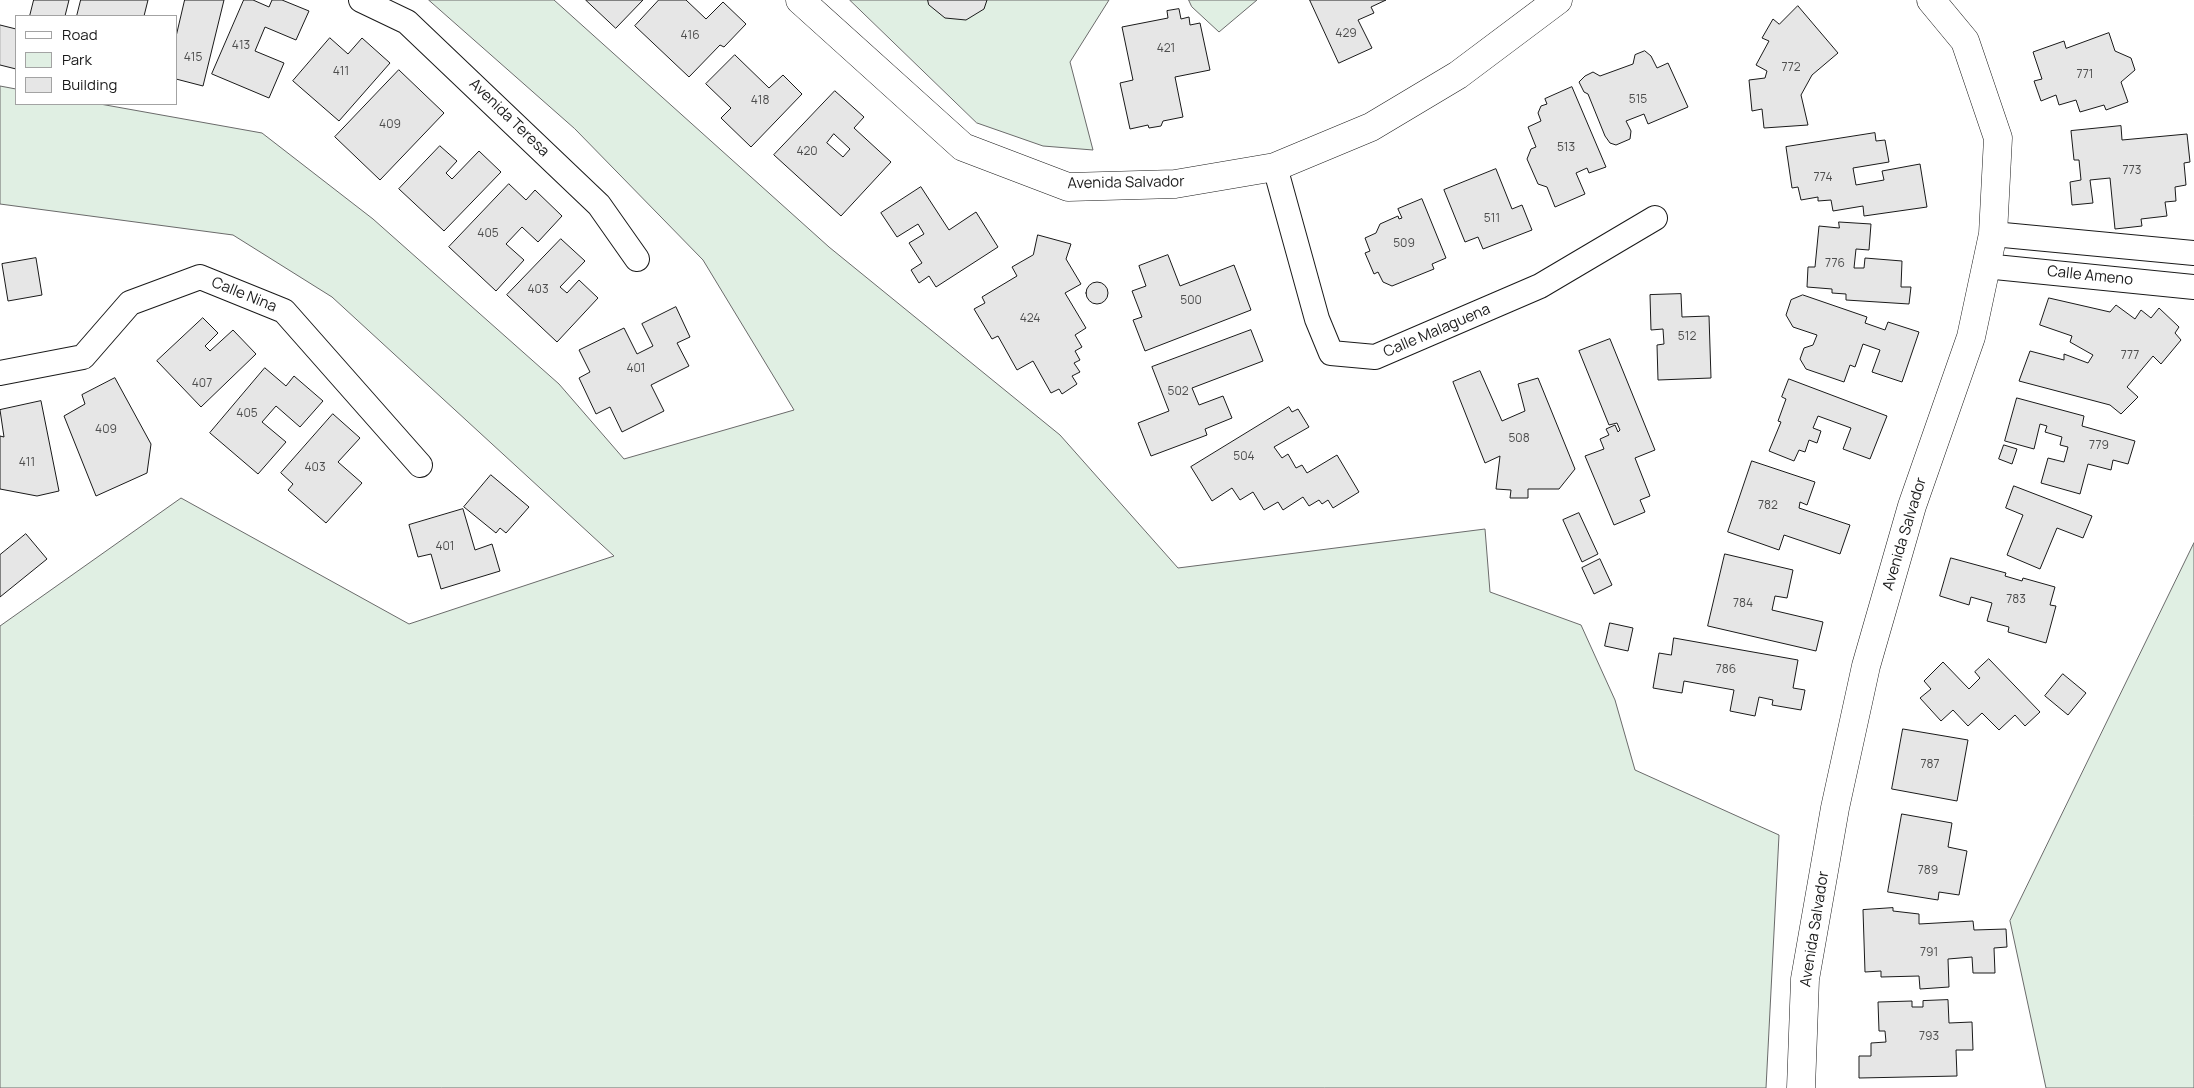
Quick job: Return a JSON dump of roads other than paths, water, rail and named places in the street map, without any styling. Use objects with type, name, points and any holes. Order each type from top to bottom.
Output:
[{"type":"street","name":"Avenida Teresa","points":[[361,0],[407,22],[599,205],[637,259]]},
{"type":"street","name":"Avenida Salvador","points":[[800,0],[963,147],[1068,187],[1175,184],[1275,167],[1379,122],[1458,75],[1558,0]]},
{"type":"street","name":"Avenida Salvador","points":[[1801,1088],[1805,979],[1835,808],[1866,666],[1912,506],[1971,337],[1993,234],[1998,138],[1965,42],[1931,0]]},
{"type":"street","name":"Calle Malaguena","points":[[1275,167],[1317,319],[1331,353],[1375,357],[1540,286],[1655,218]]},
{"type":"street","points":[[1993,234],[2194,253]]},
{"type":"street","name":"Calle Ameno","points":[[1985,266],[2194,286]]},
{"type":"street","name":"Calle Nina","points":[[0,373],[83,357],[130,303],[200,277],[284,310],[420,466]]}]
